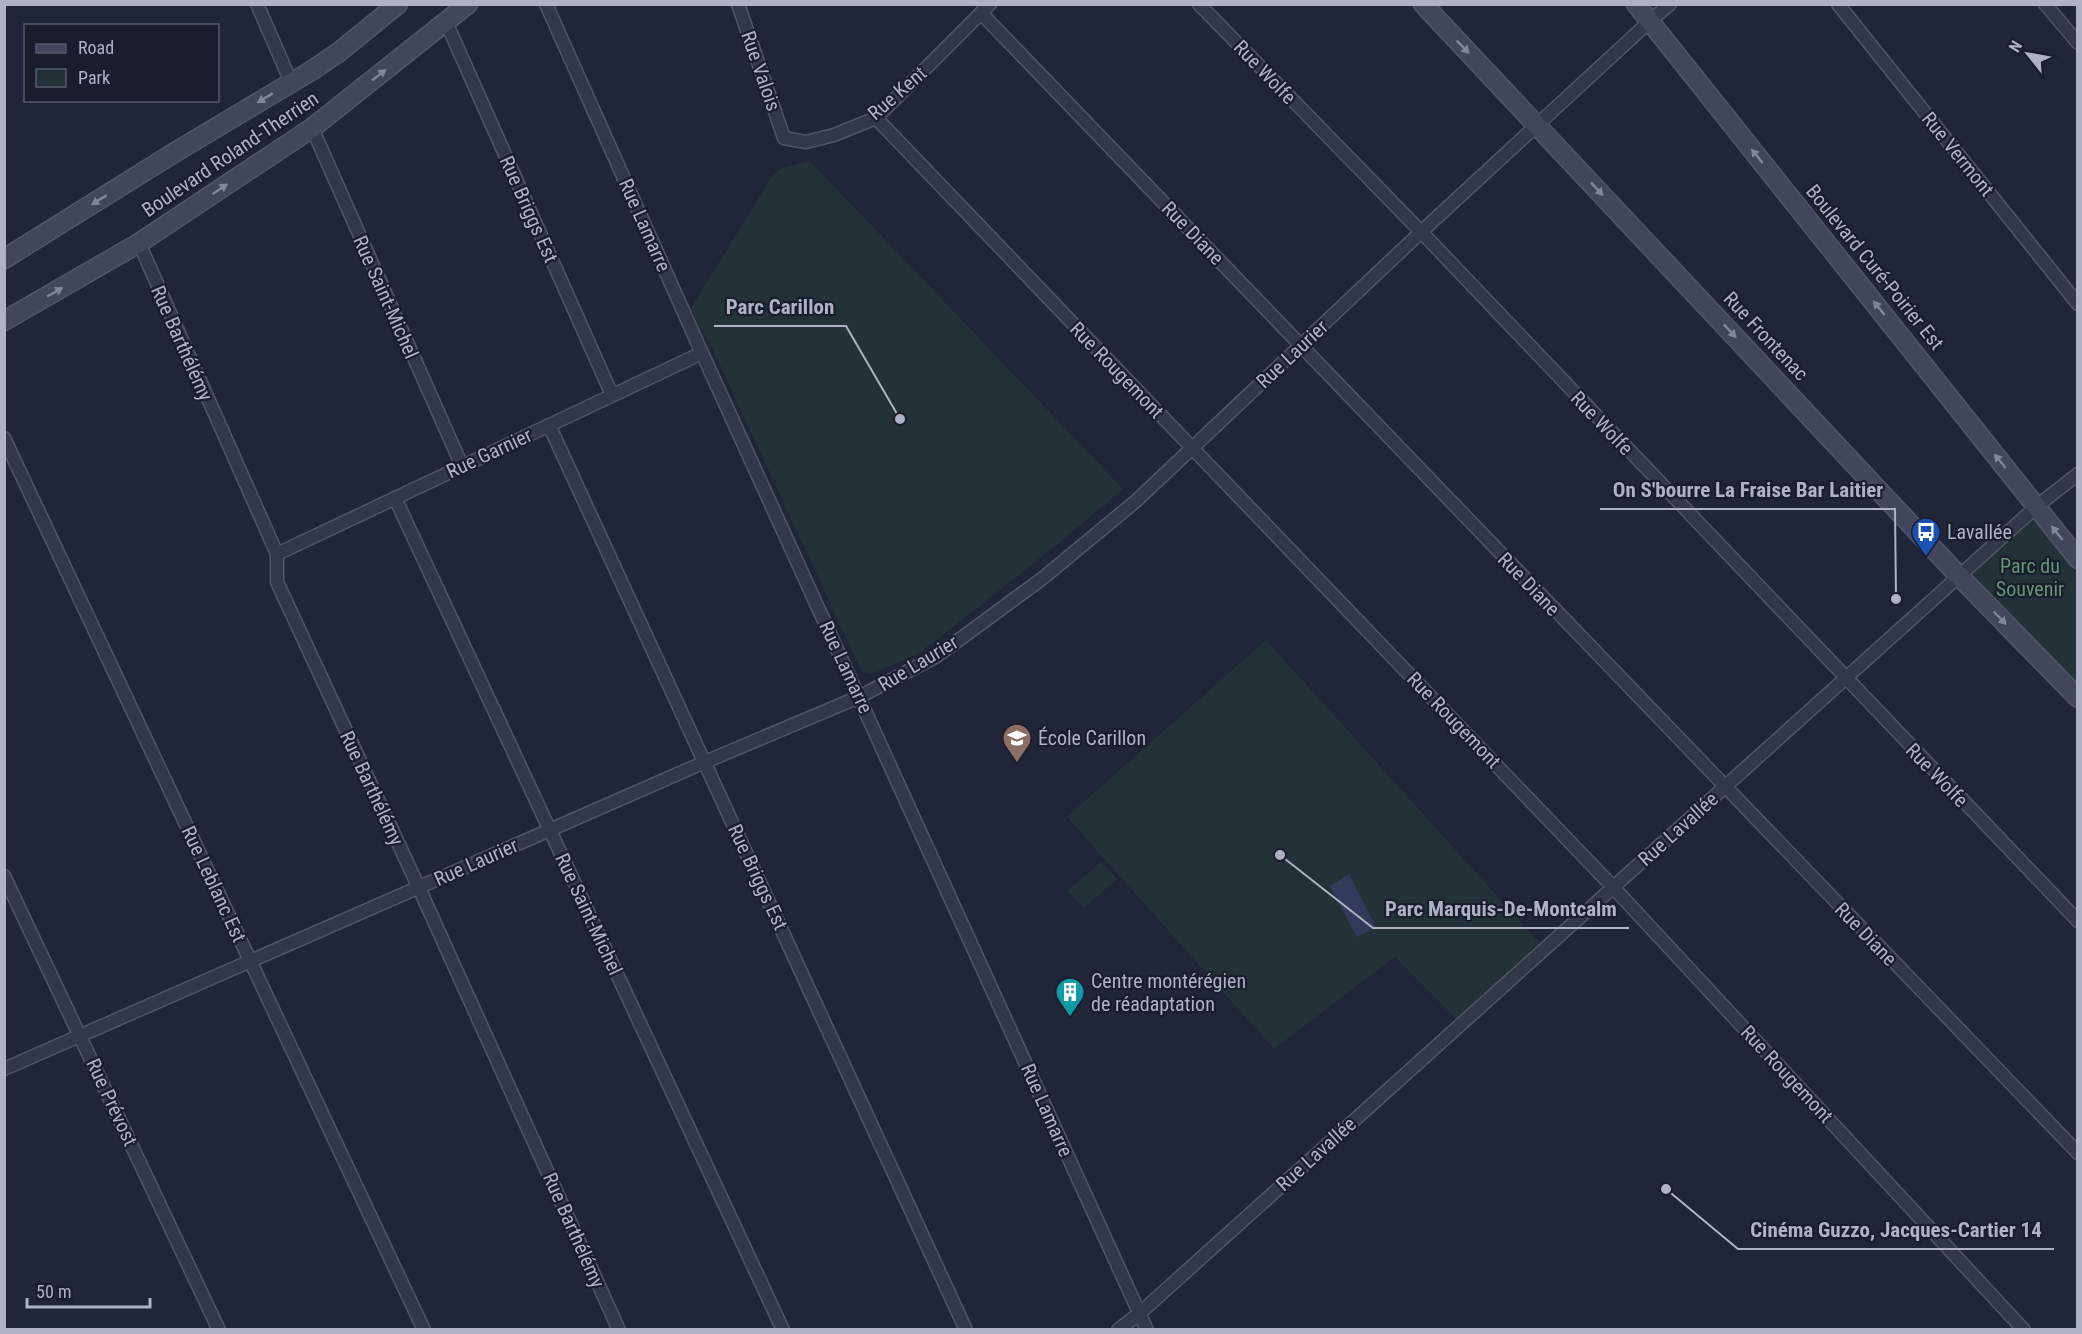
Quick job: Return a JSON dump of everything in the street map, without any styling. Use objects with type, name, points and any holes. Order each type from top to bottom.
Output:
[{"type":"main road","name":"Boulevard Roland-Therrien","points":[[4,259],[339,52],[398,4]]},
{"type":"main road","name":"Boulevard Roland-Therrien","points":[[4,321],[139,243],[312,128],[468,4]]},
{"type":"main road","name":"Rue Frontenac","points":[[1423,4],[1959,576],[2078,698]]},
{"type":"main road","name":"Boulevard Curé-Poirier Est","points":[[1636,4],[2078,559]]},
{"type":"street","points":[[257,4],[291,82]]},
{"type":"street","name":"Rue Lamarre","points":[[546,4],[702,353],[1147,1329]]},
{"type":"street","name":"Rue Valois","points":[[738,4],[783,138]]},
{"type":"street","name":"Rue Wolfe","points":[[1199,4],[1421,232],[2078,921]]},
{"type":"street","name":"Rue Laurier","points":[[4,1069],[705,762],[859,697],[937,656],[1033,585],[1136,501],[1421,232],[1670,4]]},
{"type":"street","name":"Rue Vermont","points":[[1838,4],[2078,304]]},
{"type":"street","points":[[2045,4],[2078,43]]},
{"type":"street","name":"Rue Kent","points":[[783,138],[806,142],[834,135],[876,117],[986,9]]},
{"type":"street","name":"Rue Diane","points":[[986,9],[1301,345],[1724,788],[2078,1153]]},
{"type":"street","name":"Rue Briggs Est","points":[[446,22],[612,395]]},
{"type":"street","name":"Rue Rougemont","points":[[876,117],[1613,887],[2025,1329]]},
{"type":"street","name":"Rue Saint-Michel","points":[[312,128],[462,466]]},
{"type":"street","name":"Rue Barthélémy","points":[[139,243],[277,554],[277,582],[619,1329]]},
{"type":"street","name":"Rue Garnier","points":[[277,554],[702,353]]},
{"type":"street","name":"Rue Briggs Est","points":[[549,425],[966,1329]]},
{"type":"street","name":"Rue Leblanc Est","points":[[4,438],[424,1329]]},
{"type":"street","name":"Rue Lavallée","points":[[1118,1329],[1140,1313],[1959,576],[2078,474]]},
{"type":"street","name":"Rue Saint-Michel","points":[[395,498],[783,1329]]},
{"type":"street","name":"Rue Prévost","points":[[4,876],[219,1329]]},
{"type":"green space","points":[[810,161],[1123,489],[933,643],[915,655],[872,674],[862,672],[712,348],[691,308],[773,175],[782,168]]},
{"type":"green space","name":"Parc du Souvenir","points":[[2037,506],[2077,559],[2077,698],[1959,576]]},
{"type":"green space","points":[[1266,640],[1545,949],[1461,1024],[1395,957],[1274,1049],[1067,817]]},
{"type":"green space","points":[[1101,862],[1117,879],[1084,908],[1067,891]]},
{"type":"water","points":[[1349,874],[1376,927],[1357,937],[1330,886]]},
{"type":"place","name":"Parc Carillon","points":[[900,419]]},
{"type":"place","name":"Lavallée","points":[[1926,558]]},
{"type":"place","name":"On S'bourre La Fraise Bar Laitier","points":[[1896,599]]},
{"type":"place","name":"École Carillon","points":[[1017,764]]},
{"type":"place","name":"Parc Marquis-De-Montcalm","points":[[1280,855]]},
{"type":"place","name":"Centre montérégien de réadaptation","points":[[1070,1018]]},
{"type":"place","name":"Cinéma Guzzo, Jacques-Cartier 14","points":[[1666,1189]]}]
